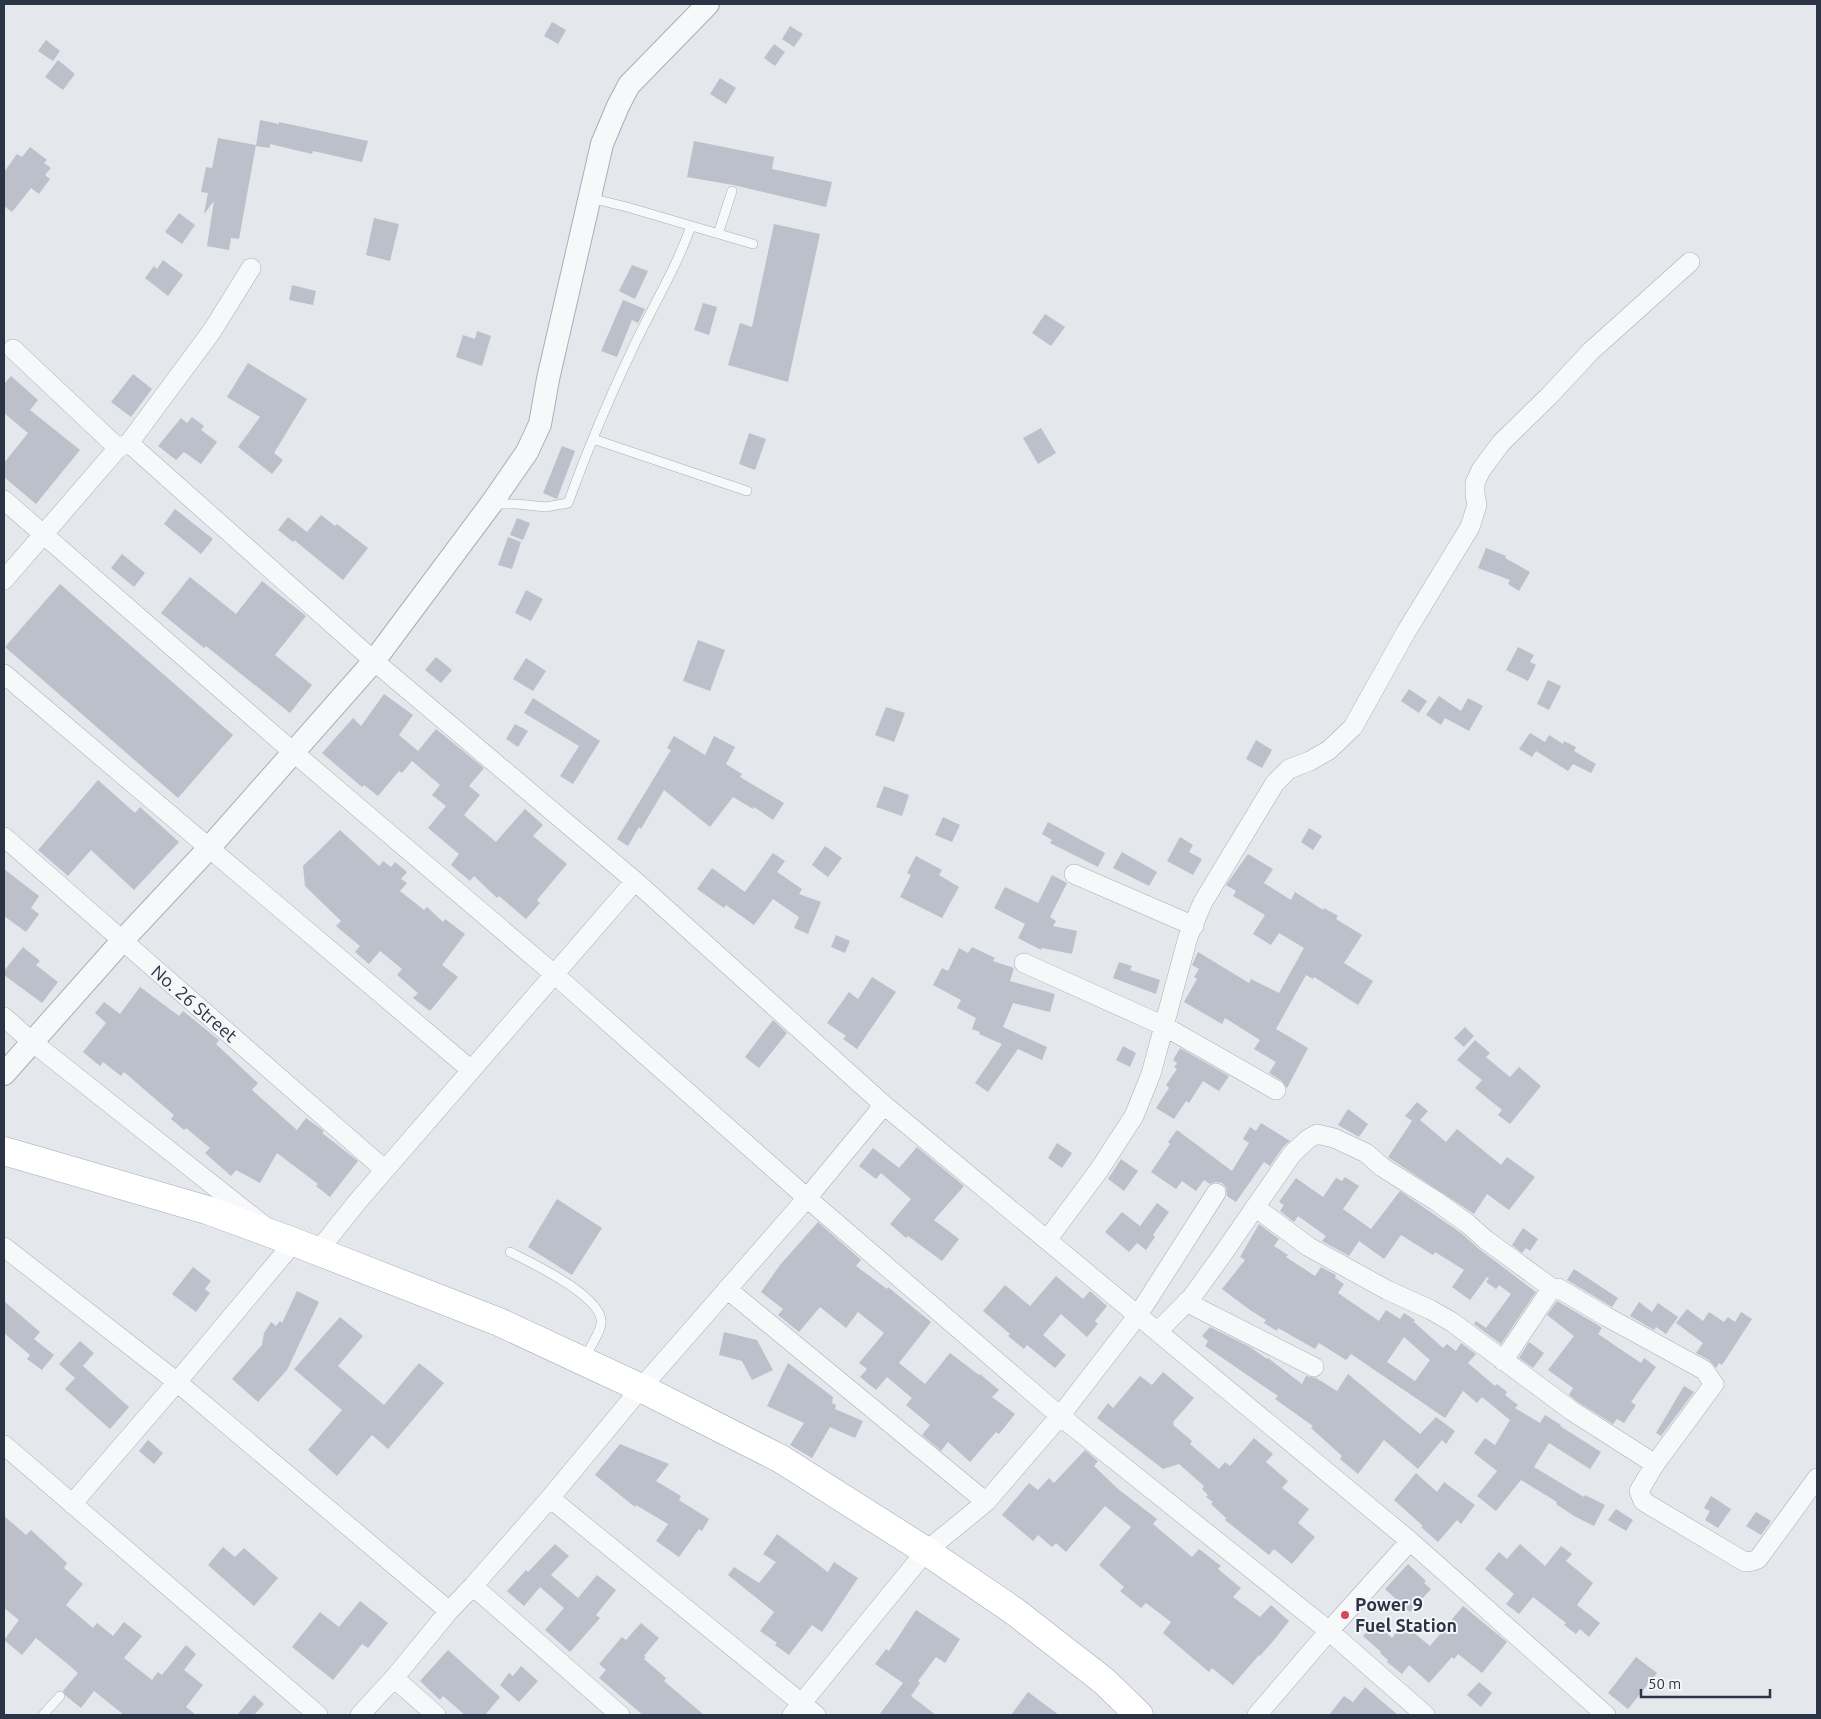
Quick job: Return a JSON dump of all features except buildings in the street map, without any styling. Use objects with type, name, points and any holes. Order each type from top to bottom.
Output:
[{"type":"main road","points":[[4,1151],[207,1210],[296,1243],[499,1322],[641,1388],[781,1459],[926,1550],[1014,1611],[1104,1681],[1139,1715]]},
{"type":"street","points":[[4,1074],[122,941],[209,848],[374,661],[491,504],[527,452],[540,424],[548,379],[602,144],[618,106],[629,86],[708,4]]},
{"type":"street","points":[[1047,1240],[1099,1170],[1134,1116],[1151,1074],[1188,937],[1203,902],[1275,783],[1289,770],[1310,762],[1329,750],[1353,727],[1406,632],[1470,527],[1478,505],[1475,483],[1481,470],[1501,443],[1591,351],[1690,262]]},
{"type":"street","points":[[4,580],[43,534],[124,446],[212,331],[251,268]]},
{"type":"street","points":[[13,349],[374,661],[635,881],[884,1105],[1410,1541],[1606,1715]]},
{"type":"street","points":[[4,500],[293,752],[554,974],[807,1198],[1060,1416],[1329,1631],[1425,1715]]},
{"type":"street","points":[[4,674],[471,1070]]},
{"type":"street","name":"No. 26 Street","points":[[4,837],[384,1170]]},
{"type":"street","points":[[1074,874],[1194,926]]},
{"type":"street","points":[[72,1504],[296,1243],[384,1170],[635,881]]},
{"type":"street","points":[[1024,963],[1164,1026],[1276,1090]]},
{"type":"street","points":[[4,1017],[32,1041],[296,1243]]},
{"type":"street","points":[[360,1715],[394,1678],[449,1611],[550,1498],[641,1388],[807,1198],[884,1105]]},
{"type":"street","points":[[1158,1331],[1186,1302],[1220,1258],[1292,1154],[1308,1139],[1317,1134],[1324,1135],[1366,1153],[1382,1167],[1430,1197],[1468,1224],[1486,1240],[1552,1288],[1558,1288],[1704,1370],[1714,1384],[1655,1464],[1639,1491],[1643,1501],[1708,1541],[1745,1562],[1749,1562],[1758,1559],[1817,1478]]},
{"type":"street","points":[[796,1710],[926,1550],[986,1502],[1060,1416],[1138,1315],[1216,1193]]},
{"type":"street","points":[[1255,1208],[1309,1247],[1387,1290],[1452,1322],[1572,1411],[1655,1464]]},
{"type":"street","points":[[4,1247],[177,1382],[449,1611]]},
{"type":"street","points":[[1504,1361],[1552,1288]]},
{"type":"street","points":[[727,1289],[986,1502]]},
{"type":"street","points":[[1186,1302],[1314,1366]]},
{"type":"street","points":[[4,1445],[318,1715]]},
{"type":"street","points":[[550,1498],[796,1710],[816,1715]]},
{"type":"street","points":[[1258,1715],[1329,1631],[1410,1541]]},
{"type":"street","points":[[473,1586],[620,1715]]},
{"type":"street","points":[[394,1678],[436,1715]]},
{"type":"lane","points":[[718,234],[732,191]]},
{"type":"lane","points":[[590,198],[627,206],[753,244]]},
{"type":"lane","points":[[491,504],[546,507],[568,503],[593,438],[633,348],[678,259],[691,226]]},
{"type":"lane","points":[[593,438],[747,491]]},
{"type":"lane","points":[[510,1252],[551,1273],[585,1297],[598,1310],[601,1324],[583,1361]]},
{"type":"lane","points":[[43,1715],[60,1696]]},
{"type":"place","name":"Power 9 Fuel Station","points":[[1345,1615]]}]
